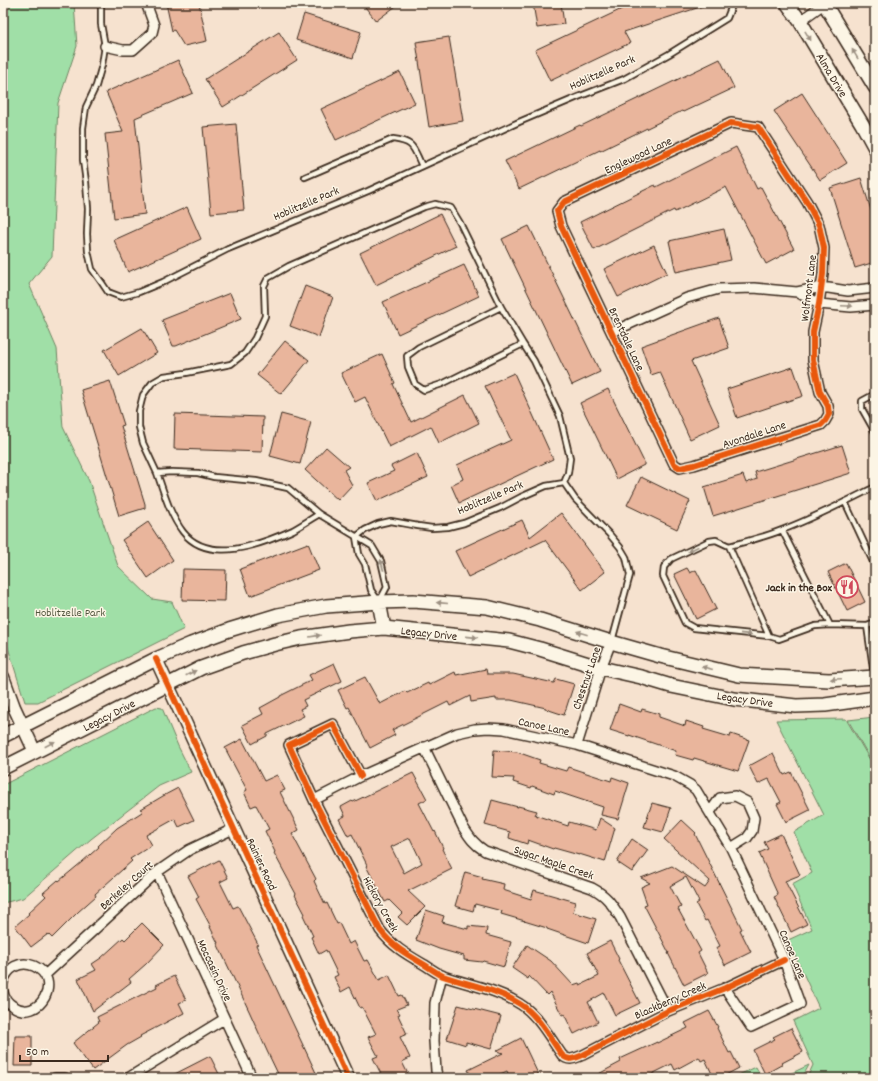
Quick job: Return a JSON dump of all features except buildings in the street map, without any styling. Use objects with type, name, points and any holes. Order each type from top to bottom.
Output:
[{"type":"main road","name":"Alma Drive","points":[[787,3],[800,21],[875,148]]},
{"type":"main road","points":[[824,3],[875,87]]},
{"type":"main road","name":"Legacy Drive","points":[[3,736],[156,659],[229,630],[278,615],[326,606],[379,602],[412,601],[487,607],[540,620],[660,656],[738,675],[829,680],[875,677]]},
{"type":"main road","points":[[379,602],[384,628]]},
{"type":"main road","name":"Legacy Drive","points":[[3,768],[202,668],[243,653],[301,638],[349,631],[384,628],[509,641],[601,668],[641,677],[671,686],[734,699],[796,706],[825,705],[875,698]]},
{"type":"main road","points":[[875,677],[875,698]]},
{"type":"street","points":[[105,46],[123,50],[133,50],[152,34],[154,25],[146,3]]},
{"type":"street","points":[[800,21],[824,3]]},
{"type":"street","name":"Englewood Lane","points":[[558,216],[557,211],[564,202],[730,123],[738,124]]},
{"type":"street","name":"Wolfmont Lane","points":[[738,124],[758,128],[807,202],[819,225],[824,248],[822,287],[813,332],[813,360],[820,392],[828,406],[829,414]]},
{"type":"street","name":"Brentdale Lane","points":[[558,216],[561,226],[674,464],[680,468]]},
{"type":"street","points":[[612,332],[687,298],[719,289],[754,288],[797,292],[822,287],[848,290],[875,288]]},
{"type":"street","points":[[797,292],[819,304],[851,307],[875,305]]},
{"type":"street","name":"Avondale Lane","points":[[680,468],[694,465],[821,424],[825,421],[829,414]]},
{"type":"street","name":"Chestnut Lane","points":[[577,745],[601,668],[611,642]]},
{"type":"street","name":"Rainier Road","points":[[156,659],[348,1078]]},
{"type":"street","points":[[3,677],[22,727],[35,752]]},
{"type":"street","name":"Hickory Creek","points":[[361,776],[333,724],[289,745],[314,800],[380,930],[388,941],[400,951],[442,975],[493,991],[521,1004],[540,1024],[562,1056],[566,1059]]},
{"type":"street","name":"Canoe Lane","points":[[314,800],[361,776],[457,733],[488,728],[577,745],[674,776],[696,790],[731,848],[784,960],[800,1004]]},
{"type":"street","name":"Sugar Maple Creek","points":[[424,748],[463,827],[476,845],[485,851],[592,888],[602,894],[611,903],[620,917],[668,1011]]},
{"type":"street","points":[[710,812],[720,798],[735,796],[747,802],[754,818],[752,831],[747,838],[731,848]]},
{"type":"street","name":"Berkeley Court","points":[[45,975],[157,872],[189,850],[233,829]]},
{"type":"street","name":"Moccasin Drive","points":[[157,872],[252,1078]]},
{"type":"street","name":"Blackberry Creek","points":[[566,1059],[572,1060],[668,1011],[725,988],[784,960]]},
{"type":"street","points":[[3,982],[5,976],[11,969],[20,964],[29,964],[38,968],[45,975],[48,984],[47,993],[43,1002],[35,1008],[26,1010],[16,1008],[8,1003],[3,992]]},
{"type":"street","points":[[438,1078],[436,1071],[434,1041],[435,1003],[442,975]]},
{"type":"street","name":"Blackberry Creek","points":[[725,988],[750,1027],[800,1004]]},
{"type":"street","points":[[128,1078],[224,1019]]},
{"type":"street","points":[[54,1078],[65,1078]]},
{"type":"lane","name":"Hoblitzelle Park","points":[[101,3],[101,24],[105,46],[102,65],[96,86],[86,107],[83,128],[83,160],[88,209],[88,251],[92,268],[108,292],[121,297],[139,292],[163,282],[228,249],[368,191],[519,122],[624,79],[669,54],[727,18],[733,3]]},
{"type":"lane","points":[[305,177],[393,139],[404,140],[412,145],[422,166]]},
{"type":"lane","points":[[319,514],[293,530],[241,548],[218,550],[198,545],[183,532],[174,517],[166,500],[157,473],[143,443],[139,427],[139,411],[143,395],[152,383],[164,376],[186,374],[231,364],[245,353],[255,338],[265,316],[264,286],[268,278],[289,266],[424,207],[434,204],[451,208],[460,223],[501,307],[534,361],[560,416],[570,458],[568,473],[564,483],[575,499],[620,547],[626,558],[630,575],[611,642]]},
{"type":"lane","points":[[501,307],[419,347],[407,356],[408,367],[416,384],[424,390],[442,384],[523,344]]},
{"type":"lane","points":[[875,394],[862,401],[862,409],[875,432]]},
{"type":"lane","points":[[157,473],[198,472],[214,477],[256,481],[288,488],[319,514],[372,546],[381,561],[387,587],[379,602],[371,590],[366,564],[359,554],[356,537]]},
{"type":"lane","name":"Hoblitzelle Park","points":[[356,537],[365,530],[378,524],[391,521],[432,528],[448,527],[500,508],[546,486],[564,483]]},
{"type":"lane","points":[[875,487],[782,530],[729,546],[716,540],[709,541],[671,559],[664,567],[664,576],[685,623],[694,628],[769,636],[778,639],[815,626],[867,626],[875,623]]},
{"type":"lane","points":[[845,502],[875,566]]},
{"type":"lane","points":[[782,530],[830,625]]},
{"type":"lane","points":[[729,546],[769,636]]},
{"type":"lane","points":[[867,626],[875,677]]},
{"type":"green space","name":"Hoblitzelle Park","points":[[3,3],[74,3],[77,46],[58,103],[52,256],[29,284],[57,349],[63,427],[89,481],[118,566],[152,599],[172,602],[184,629],[38,702],[25,702],[5,638],[3,621]]},
{"type":"green space","points":[[156,707],[162,708],[191,772],[159,786],[91,839],[23,898],[3,903],[3,785]]},
{"type":"green space","points":[[875,717],[875,767],[848,720]]},
{"type":"green space","points":[[846,719],[873,765],[875,772],[875,1061],[872,1078],[807,1078],[813,1065],[793,1021],[819,1008],[788,940],[812,929],[792,884],[812,873],[794,832],[824,815],[776,720]]},
{"type":"green space","points":[[809,1065],[802,1078],[781,1078]]},
{"type":"green space","points":[[756,1067],[762,1078],[732,1078]]},
{"type":"cycle path","points":[[731,123],[758,127],[807,202],[819,225],[824,248],[823,274],[813,332],[813,360],[820,392],[828,406],[829,414],[821,425],[694,465],[680,468],[674,464],[561,226],[557,211],[564,202],[731,123]]},
{"type":"cycle path","points":[[156,659],[348,1078]]},
{"type":"cycle path","points":[[361,776],[333,724],[289,745],[314,800],[380,930],[385,936],[400,950],[443,976],[492,991],[520,1004],[538,1020],[562,1055],[567,1058],[572,1059],[583,1055],[668,1011],[725,988],[784,960]]},
{"type":"place","name":"Jack in the Box","points":[[847,587]]}]
